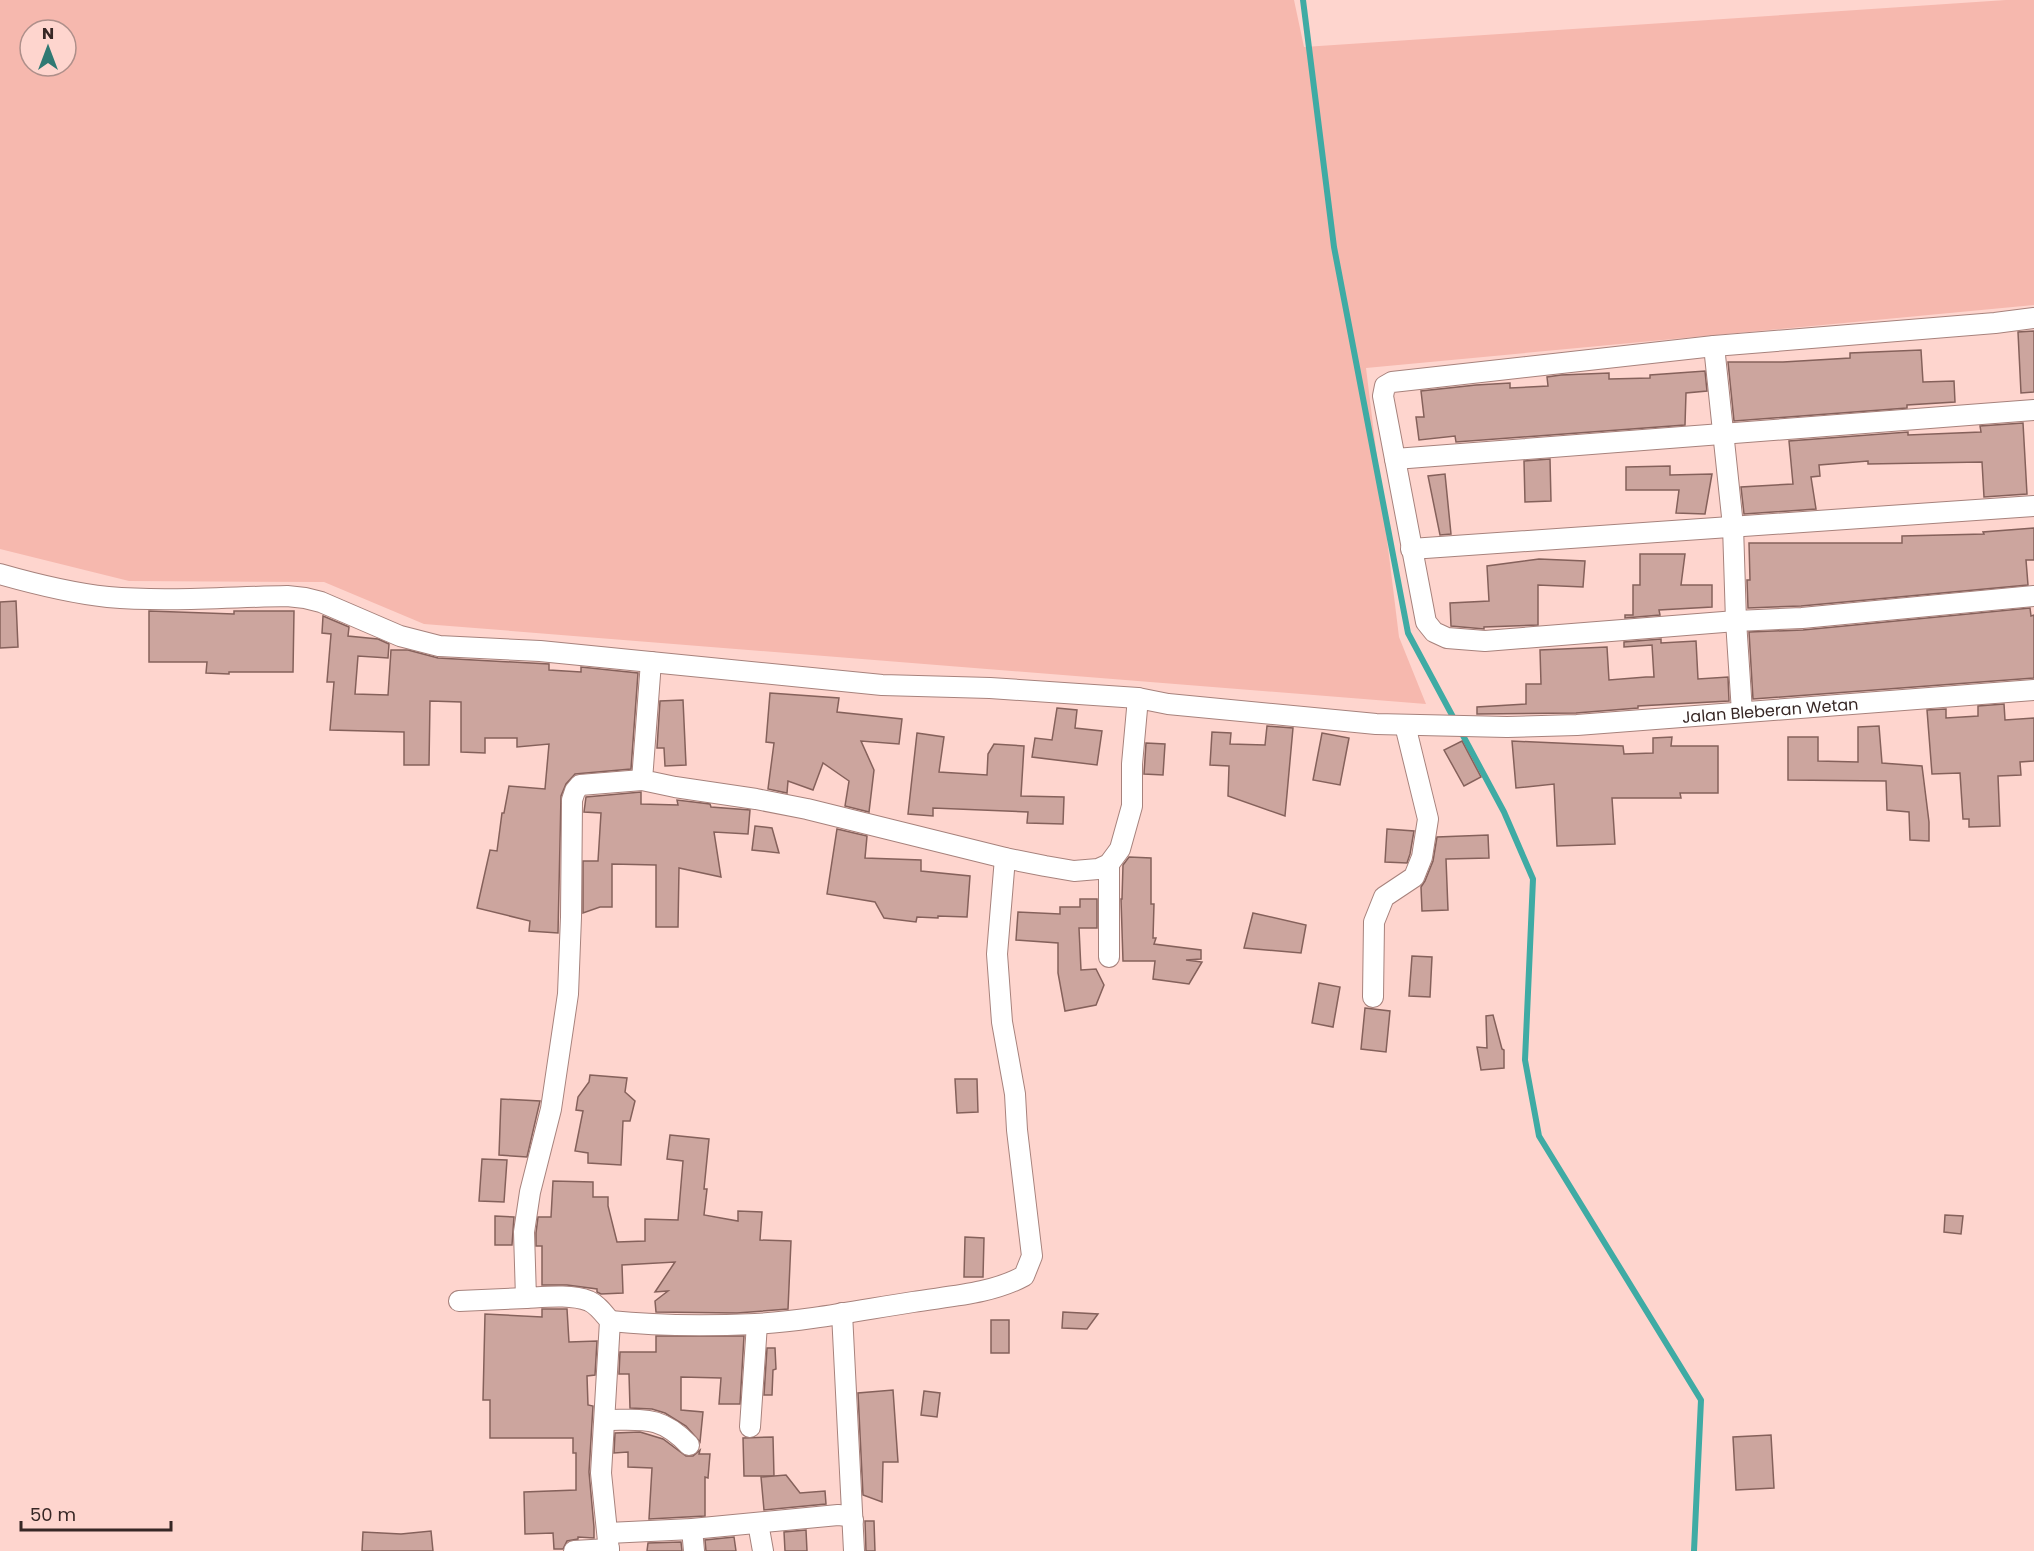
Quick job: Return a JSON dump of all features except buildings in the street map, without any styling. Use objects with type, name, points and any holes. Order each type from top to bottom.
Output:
[{"type":"street","points":[[2034,318],[1714,346],[1392,382],[1385,386],[1383,396],[1426,622],[1434,632],[1447,638],[1485,642],[1736,621],[1802,618],[2034,596]]},
{"type":"street","points":[[1714,346],[1733,526],[1742,712]]},
{"type":"street","points":[[1395,459],[2034,410]]},
{"type":"street","points":[[1411,549],[2034,506]]},
{"type":"street","name":"Jalan Bleberan Wetan","points":[[0,574],[56,588],[108,597],[287,596],[305,598],[342,609],[400,636],[439,646],[540,651],[882,686],[990,688],[1138,698],[1168,704],[1412,725],[1577,724],[2034,690]]},
{"type":"street","points":[[642,780],[651,662]]},
{"type":"street","points":[[526,1298],[524,1232],[530,1192],[550,1109],[568,994],[572,800],[580,785],[642,780],[807,809],[1005,858],[1074,871],[1098,869],[1109,864],[1120,849],[1132,806],[1132,764],[1138,698]]},
{"type":"street","points":[[1373,997],[1374,922],[1384,897],[1414,877],[1422,857],[1428,819],[1412,725]]},
{"type":"street","points":[[459,1301],[566,1298],[590,1302],[610,1321],[658,1326],[757,1324],[842,1313],[998,1287],[1024,1276],[1032,1256],[1015,1094],[1002,1022],[997,954],[1005,858]]},
{"type":"street","points":[[1109,864],[1109,957]]},
{"type":"street","points":[[842,1313],[854,1551]]},
{"type":"street","points":[[609,1544],[601,1473],[610,1321]]},
{"type":"street","points":[[750,1427],[757,1324]]},
{"type":"street","points":[[605,1420],[645,1420],[663,1424],[689,1445]]},
{"type":"street","points":[[574,1551],[692,1529],[838,1515],[848,1516],[853,1520]]},
{"type":"street","points":[[758,1522],[763,1551]]},
{"type":"street","points":[[692,1529],[694,1551]]},
{"type":"shaded area","points":[[0,0],[1294,0],[1304,47],[2034,0],[2034,305],[1366,368],[1399,637],[1426,704],[424,624],[324,582],[129,581],[0,549]]},
{"type":"waterway","points":[[1303,0],[1334,247],[1408,633],[1504,812],[1533,879],[1525,1060],[1539,1136],[1701,1400],[1694,1551]]}]
